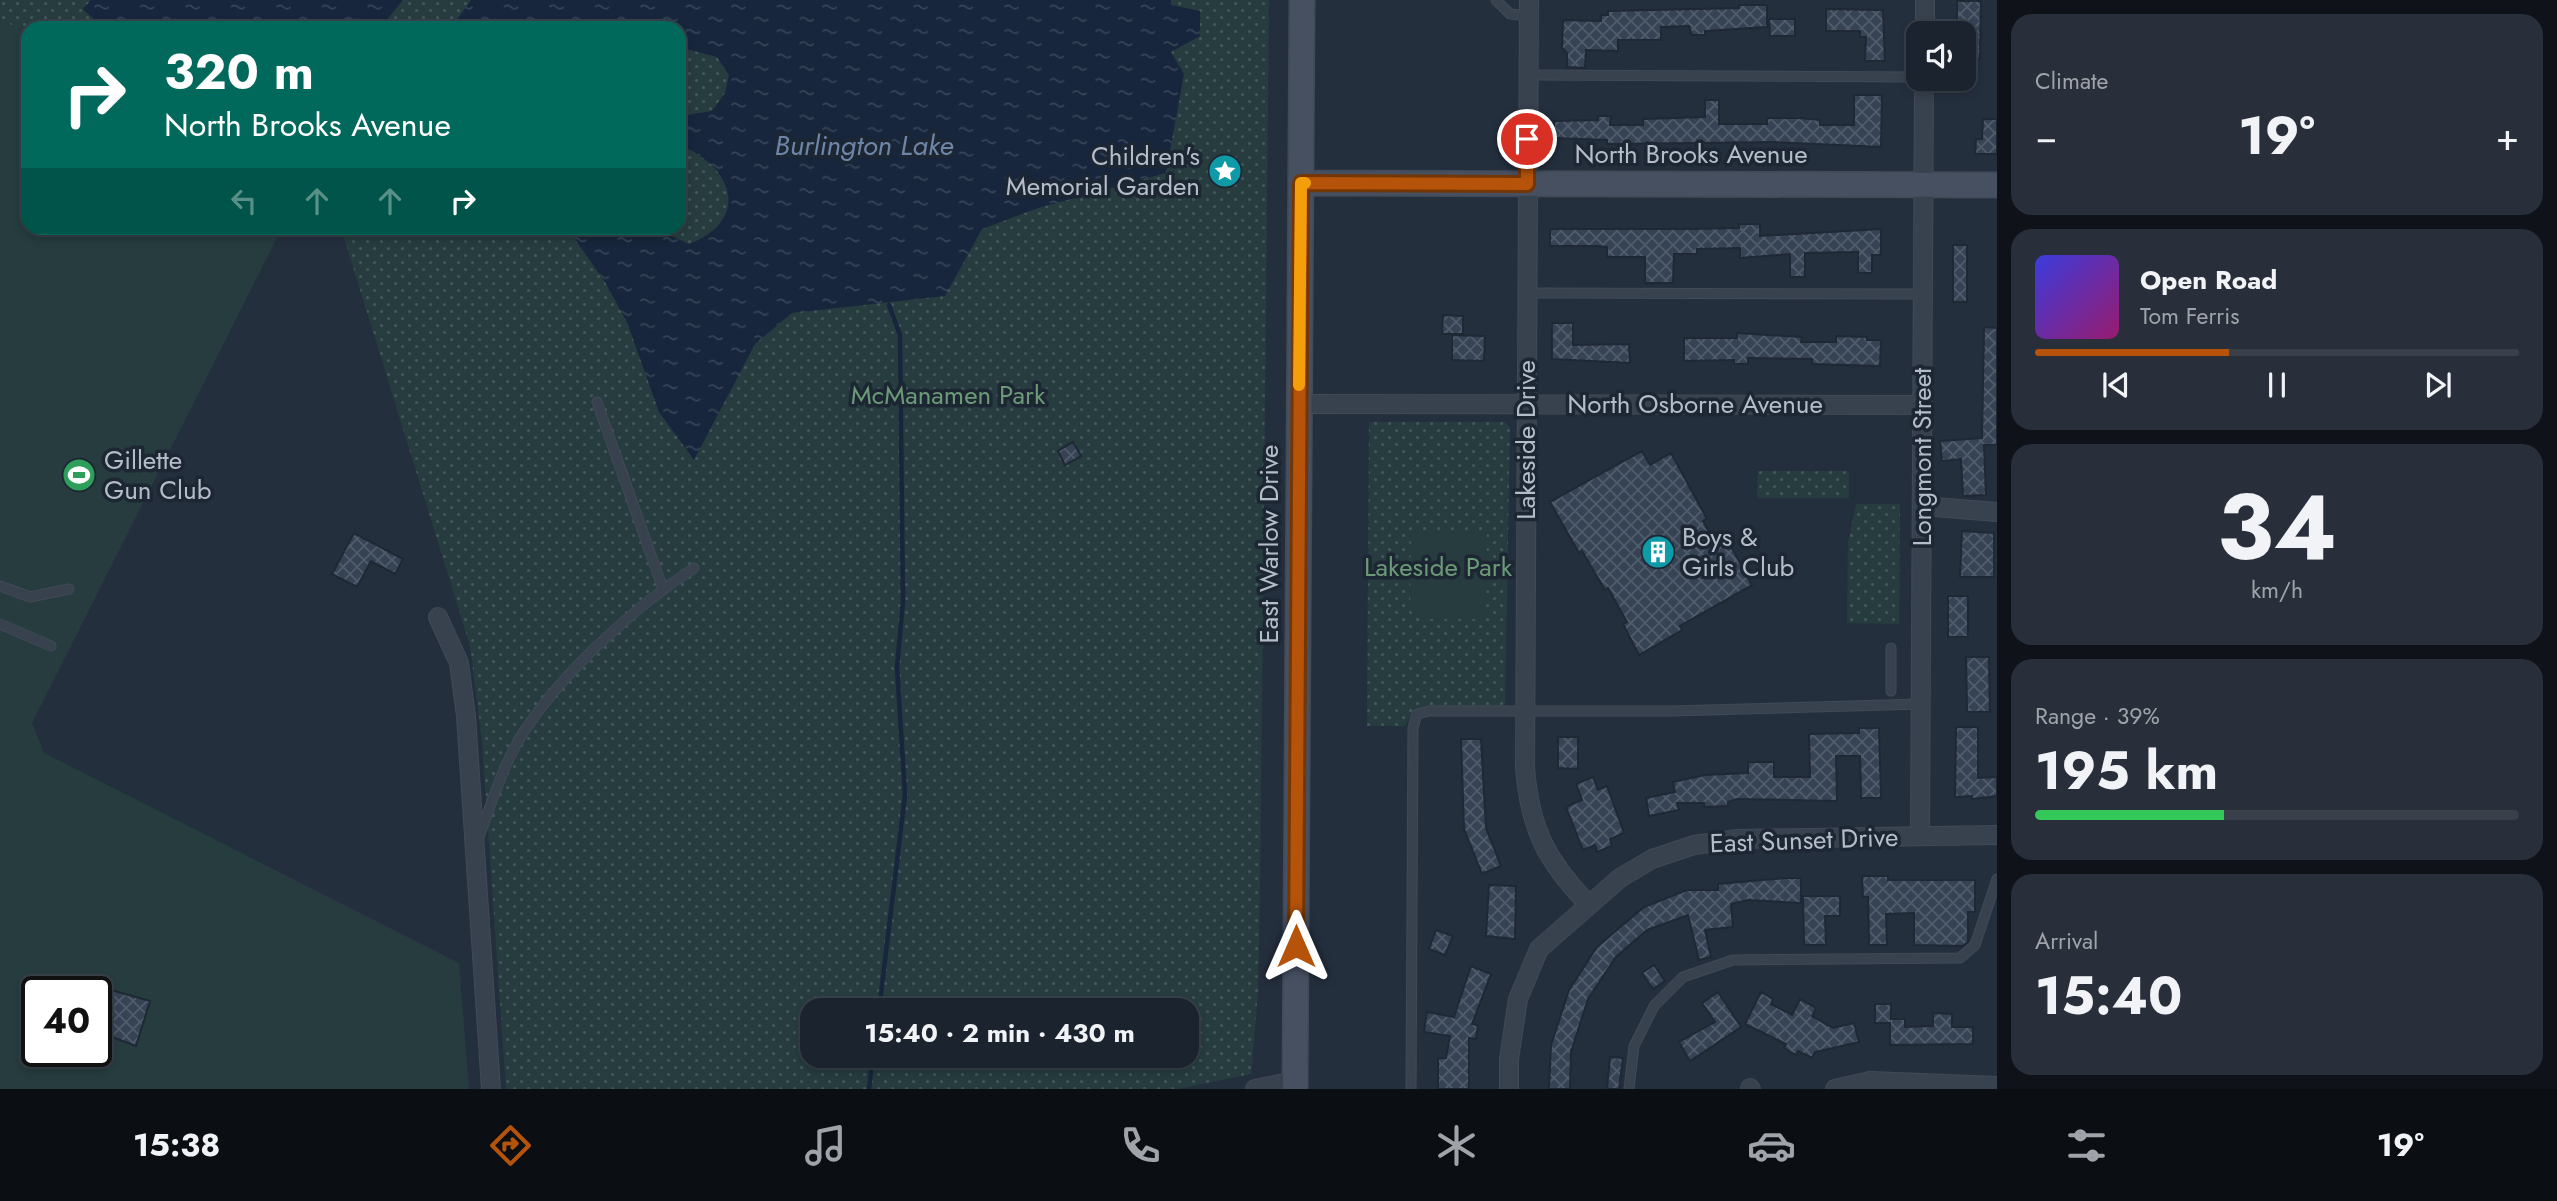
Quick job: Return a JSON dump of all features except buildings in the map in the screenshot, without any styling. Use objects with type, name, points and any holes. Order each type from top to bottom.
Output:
[{"type":"street","name":"East Warlow Drive","points":[[1295,1085],[1302,0]]},
{"type":"street","points":[[1924,21],[1925,0]]},
{"type":"street","name":"Lakeside Drive","points":[[1529,8],[1525,711],[1528,805],[1537,836],[1561,875],[1588,904]]},
{"type":"street","name":"Longmont Street","points":[[1920,836],[1924,91]]},
{"type":"street","name":"North Brooks Avenue","points":[[1301,183],[1997,185]]},
{"type":"street","name":"North Osborne Avenue","points":[[1299,404],[1923,405]]},
{"type":"street","points":[[1922,506],[1997,512]]},
{"type":"street","points":[[438,617],[459,663],[467,716],[491,1089]]},
{"type":"street","name":"East Sunset Drive","points":[[1509,1089],[1509,1059],[1518,999],[1539,949],[1620,878],[1652,859],[1694,845],[1738,839],[1997,835]]},
{"type":"street","points":[[1835,1089],[1870,1081],[1997,1086]]},
{"type":"street","points":[[1255,1089],[1295,1085]]},
{"type":"lane","points":[[1496,0],[1510,14],[1529,8]]},
{"type":"lane","points":[[1527,75],[1906,77]]},
{"type":"lane","points":[[1527,293],[1923,294]]},
{"type":"lane","points":[[597,402],[663,589]]},
{"type":"lane","points":[[474,852],[501,780],[526,728],[572,673],[663,589],[694,568]]},
{"type":"lane","points":[[0,586],[30,597],[69,589]]},
{"type":"lane","points":[[0,624],[51,646]]},
{"type":"lane","points":[[1891,648],[1891,691]]},
{"type":"lane","points":[[1411,1089],[1413,728],[1417,714],[1429,711],[1921,705]]},
{"type":"lane","points":[[1629,1089],[1634,1046],[1654,1006],[1683,977],[1733,960],[1960,958],[1975,945],[1997,880]]},
{"type":"green space","name":"McManamen Park","points":[[0,0],[1269,0],[1260,890],[1258,993],[1251,1074],[1177,1089],[506,1089],[482,741],[470,646],[343,235],[686,235],[686,21],[21,21],[21,30],[0,19]]},
{"type":"green space","name":"Gillette Gun Club","points":[[0,19],[21,30],[21,235],[278,235],[32,723],[44,753],[459,963],[469,1089],[0,1089]]},
{"type":"green space","name":"Lakeside Park","points":[[1369,422],[1504,422],[1510,427],[1505,707],[1425,706],[1412,713],[1405,726],[1367,726]]},
{"type":"green space","points":[[1758,471],[1849,471],[1849,498],[1757,498]]},
{"type":"green space","points":[[1856,504],[1900,504],[1899,624],[1847,623],[1848,543]]},
{"type":"green space","points":[[1411,533],[1487,534],[1486,619],[1424,619],[1410,609]]},
{"type":"water","points":[[91,0],[403,0],[386,21],[96,21],[83,9]]},
{"type":"water","name":"Burlington Lake","points":[[471,0],[1171,0],[1171,5],[1200,11],[1200,36],[1171,52],[1184,74],[1166,173],[1038,208],[982,229],[945,296],[792,313],[755,344],[694,460],[659,412],[627,322],[605,282],[569,235],[669,235],[689,244],[709,233],[722,221],[728,207],[728,193],[723,179],[712,166],[686,148],[686,115],[712,111],[725,93],[729,75],[717,57],[686,49],[686,21],[456,21]]},
{"type":"waterway","points":[[880,998],[905,795],[897,667],[903,602],[900,335],[889,305]]},
{"type":"waterway","points":[[869,1089],[871,1068]]},
{"type":"slow traffic","points":[[1299,385],[1301,183],[1305,183]]},
{"type":"place","name":"Children's Memorial Garden","points":[[1225,171]]},
{"type":"place","name":"Gillette Gun Club","points":[[79,475]]},
{"type":"place","name":"Boys & Girls Club","points":[[1658,552]]},
{"type":"route","points":[[1296,946],[1301,183],[1527,184],[1527,139]]}]
